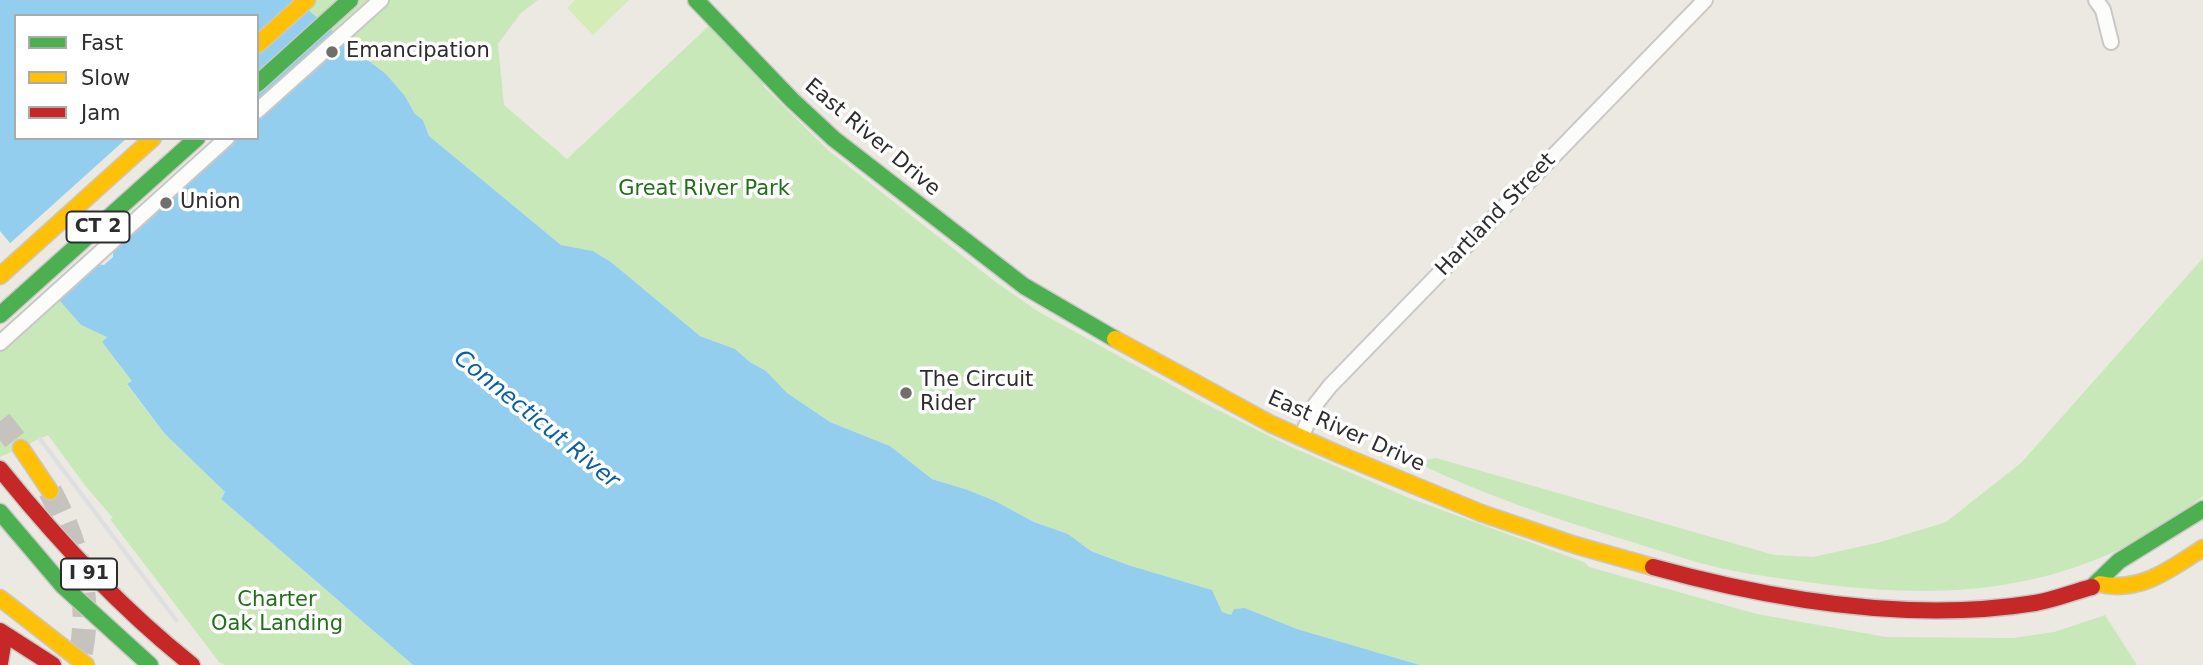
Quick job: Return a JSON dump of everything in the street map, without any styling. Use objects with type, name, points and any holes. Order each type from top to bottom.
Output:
[{"type":"main road","points":[[259,43],[307,0]]},
{"type":"main road","points":[[259,82],[350,0]]},
{"type":"main road","name":"East River Drive","points":[[696,0],[792,100],[834,139],[1024,286],[1072,316],[1301,439],[1466,507],[1550,537],[1653,568],[1775,594],[1871,608],[1948,611],[2028,605],[2060,598],[2100,584],[2118,588],[2132,586],[2159,574],[2203,548]]},
{"type":"main road","name":"CT 2","points":[[0,276],[151,140]]},
{"type":"main road","name":"CT 2","points":[[0,316],[195,140]]},
{"type":"main road","points":[[20,448],[50,491]]},
{"type":"main road","name":"I 91","points":[[0,469],[83,568],[150,632],[192,665]]},
{"type":"main road","name":"East River Drive","points":[[2100,584],[2116,563],[2203,509]]},
{"type":"main road","points":[[0,512],[45,567],[77,600]]},
{"type":"main road","points":[[0,530],[31,563],[150,665]]},
{"type":"main road","points":[[0,598],[86,665]]},
{"type":"main road","points":[[0,663],[2,638],[53,665]]},
{"type":"street","points":[[259,109],[381,0]]},
{"type":"street","name":"Hartland Street","points":[[1301,439],[1315,405],[1330,386],[1705,0]]},
{"type":"street","points":[[2096,0],[2103,10],[2110,42]]},
{"type":"street","points":[[0,343],[226,140]]},
{"type":"green space","name":"Great River Park","points":[[297,0],[538,0],[521,13],[498,44],[504,105],[567,159],[712,23],[767,81],[763,86],[829,151],[997,283],[1039,312],[1204,403],[1289,446],[1409,498],[1584,562],[1589,567],[1757,614],[1886,637],[2013,638],[2054,632],[2105,615],[2137,665],[1420,665],[1297,629],[1245,608],[1234,609],[1231,616],[1221,612],[1212,590],[1091,551],[1068,534],[1034,522],[968,490],[932,479],[890,446],[830,422],[787,394],[766,371],[735,349],[700,336],[611,262],[593,251],[561,245],[429,136],[423,120],[415,114],[405,96],[386,74]]},
{"type":"green space","points":[[575,0],[629,0],[593,35],[567,8]]},
{"type":"green space","points":[[2203,258],[2203,496],[2158,528],[2112,553],[2064,571],[2015,583],[1913,591],[1861,588],[1750,574],[1693,561],[1564,521],[1493,496],[1424,466],[1425,460],[1436,458],[1774,555],[1813,557],[1881,542],[1946,522],[2021,463]]},
{"type":"green space","name":"Charter Oak Landing","points":[[58,299],[81,325],[108,337],[102,342],[133,381],[127,385],[165,434],[225,492],[221,499],[413,665],[224,665],[219,662],[48,435],[0,457],[0,350]]},
{"type":"water","name":"Connecticut River","points":[[0,0],[297,0],[386,74],[405,96],[415,114],[423,120],[429,136],[561,245],[593,251],[611,262],[700,336],[735,349],[766,371],[787,393],[830,422],[890,446],[932,479],[968,490],[1034,522],[1068,534],[1091,551],[1212,590],[1222,612],[1231,615],[1234,609],[1245,608],[1297,629],[1420,665],[413,665],[221,499],[225,492],[165,434],[127,384],[132,381],[102,342],[107,337],[81,325],[58,299],[63,295],[0,231]]},
{"type":"pier","points":[[125,140],[235,140],[174,196],[174,203],[165,211],[158,210],[113,250],[113,257],[104,265],[97,264],[58,295],[7,246]]},
{"type":"tunnel","points":[[0,421],[21,448]]},
{"type":"tunnel","points":[[50,491],[69,533],[81,576],[84,620],[78,665]]},
{"type":"railway","points":[[40,439],[176,620]]},
{"type":"traffic: fast","points":[[259,82],[350,0]]},
{"type":"traffic: fast","points":[[696,0],[792,100],[834,139],[1024,286],[1115,339]]},
{"type":"traffic: fast","points":[[0,315],[195,140]]},
{"type":"traffic: fast","points":[[2092,587],[2119,561],[2203,509]]},
{"type":"traffic: fast","points":[[0,512],[63,586],[150,665]]},
{"type":"traffic: slow","points":[[259,43],[307,0]]},
{"type":"traffic: slow","points":[[0,276],[151,140]]},
{"type":"traffic: slow","points":[[1115,339],[1271,424],[1336,453],[1481,513],[1575,545],[1653,567]]},
{"type":"traffic: slow","points":[[21,448],[50,491]]},
{"type":"traffic: slow","points":[[2100,584],[2115,586],[2142,582],[2167,571],[2203,548]]},
{"type":"traffic: slow","points":[[0,598],[86,665]]},
{"type":"traffic: jam","points":[[0,469],[90,572],[139,620],[192,665]]},
{"type":"traffic: jam","points":[[1653,567],[1794,598],[1891,609],[1988,609],[2042,602],[2092,587]]},
{"type":"traffic: jam","points":[[0,631],[53,665]]},
{"type":"traffic: jam","points":[[0,663],[3,645]]},
{"type":"place","name":"Emancipation","points":[[332,52]]},
{"type":"place","name":"Union","points":[[166,203]]},
{"type":"place","name":"The Circuit Rider","points":[[906,393]]}]
